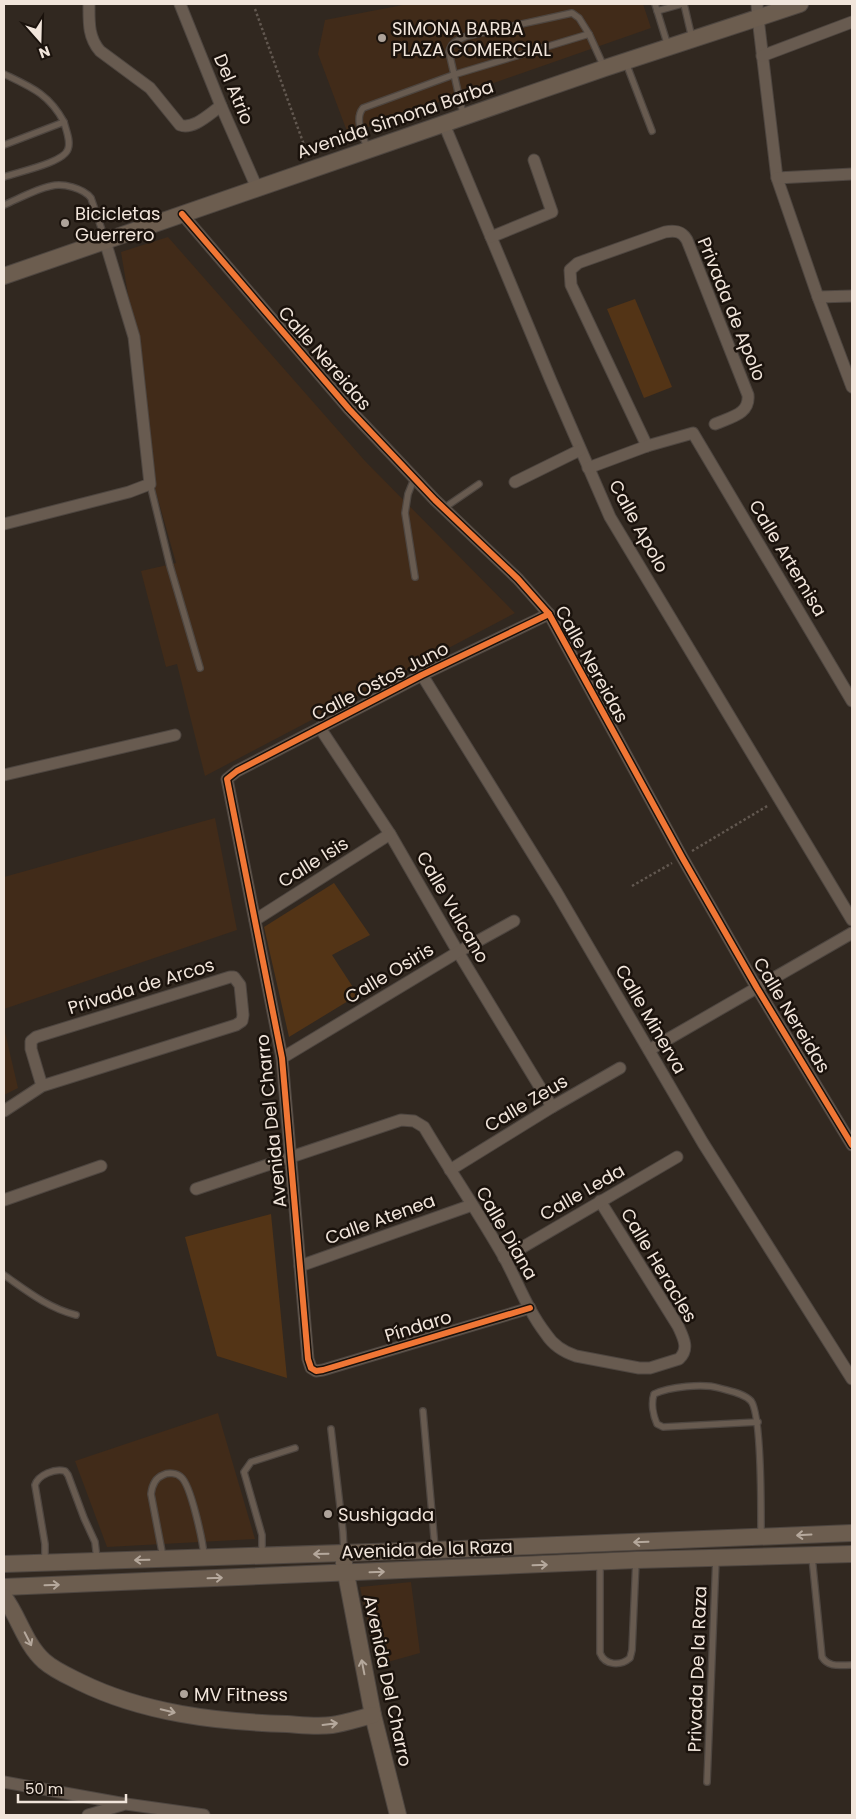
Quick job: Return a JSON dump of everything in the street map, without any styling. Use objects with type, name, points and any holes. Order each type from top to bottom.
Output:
[{"type":"main road","name":"Avenida Simona Barba","points":[[4,276],[605,68],[693,40],[757,11],[800,4]]},
{"type":"main road","name":"Avenida de la Raza","points":[[4,1564],[344,1554],[852,1533]]},
{"type":"main road","name":"Avenida Del Charro","points":[[344,1554],[345,1573],[373,1714],[398,1815]]},
{"type":"main road","name":"Avenida de la Raza","points":[[4,1587],[636,1560],[852,1554]]},
{"type":"main road","points":[[4,1597],[34,1650],[46,1662],[66,1675],[113,1697],[183,1714],[268,1724],[333,1725],[373,1714]]},
{"type":"street","points":[[89,4],[90,31],[100,51],[150,88],[180,125],[186,127],[194,124],[221,106]]},
{"type":"street","name":"Del Atrio","points":[[180,4],[221,106],[257,188]]},
{"type":"street","points":[[757,11],[777,178],[818,297],[852,387]]},
{"type":"street","points":[[762,56],[852,22]]},
{"type":"street","name":"Calle Apolo","points":[[444,124],[580,450],[610,517],[852,920]]},
{"type":"street","points":[[491,237],[552,212],[534,160]]},
{"type":"street","points":[[777,178],[852,174]]},
{"type":"street","name":"Calle Nereidas","points":[[182,214],[349,409],[443,509],[518,579],[549,614],[682,858],[757,988],[852,1145]]},
{"type":"street","name":"Privada de Apolo","points":[[647,446],[571,285],[570,270],[578,263],[673,230],[680,232],[687,240],[748,395],[748,403],[744,410],[715,424]]},
{"type":"street","points":[[4,524],[129,492],[150,484],[134,338],[105,240]]},
{"type":"street","points":[[818,297],[852,296]]},
{"type":"street","name":"Calle Artemisa","points":[[647,446],[693,432],[852,701]]},
{"type":"street","points":[[588,468],[647,446]]},
{"type":"street","points":[[515,482],[580,450]]},
{"type":"street","name":"Calle Ostos Juno","points":[[227,779],[237,771],[422,675],[549,614]]},
{"type":"street","name":"Calle Minerva","points":[[422,675],[557,892],[703,1142],[851,1374]]},
{"type":"street","name":"Calle Vulcano","points":[[320,728],[390,834],[458,952],[552,1107]]},
{"type":"street","points":[[4,775],[175,735]]},
{"type":"street","name":"Avenida Del Charro","points":[[227,779],[282,1058],[308,1359],[311,1368],[316,1371]]},
{"type":"street","name":"Calle Isis","points":[[255,920],[390,834]]},
{"type":"street","name":"Calle Osiris","points":[[282,1058],[458,952],[514,921]]},
{"type":"street","points":[[649,1050],[852,933]]},
{"type":"street","name":"Privada de Arcos","points":[[4,1111],[42,1086],[236,1025],[242,1020],[244,1015],[238,981],[234,977],[230,977],[36,1037],[31,1043],[31,1049],[42,1086]]},
{"type":"street","name":"Calle Zeus","points":[[450,1170],[552,1107],[620,1068]]},
{"type":"street","name":"Calle Diana","points":[[290,1157],[400,1120],[414,1121],[424,1128],[472,1205],[504,1258],[546,1335],[567,1353],[576,1356]]},
{"type":"street","points":[[196,1189],[290,1157]]},
{"type":"street","name":"Calle Leda","points":[[504,1258],[678,1157]]},
{"type":"street","points":[[4,1200],[102,1166]]},
{"type":"street","name":"Calle Heracles","points":[[576,1356],[624,1366],[650,1368],[679,1359],[685,1347],[678,1326],[600,1201]]},
{"type":"street","name":"Calle Atenea","points":[[300,1266],[472,1205]]},
{"type":"street","name":"Píndaro","points":[[316,1371],[530,1308]]},
{"type":"street","points":[[4,1782],[126,1804],[204,1815]]},
{"type":"street","points":[[88,1815],[126,1804]]},
{"type":"lane","points":[[655,4],[668,48]]},
{"type":"lane","points":[[657,11],[683,4],[693,40]]},
{"type":"lane","points":[[464,117],[453,75],[449,49],[453,43],[467,36],[572,13],[579,18],[589,34],[605,68]]},
{"type":"lane","points":[[368,150],[359,121],[359,115],[363,108],[453,75],[589,34]]},
{"type":"lane","points":[[626,62],[652,131]]},
{"type":"lane","points":[[4,74],[48,99],[57,109],[64,122],[69,142],[66,152],[49,163],[4,177]]},
{"type":"lane","points":[[4,145],[64,122]]},
{"type":"lane","points":[[4,205],[52,185],[80,189],[91,198],[105,240]]},
{"type":"lane","points":[[414,478],[408,494],[405,513],[415,578]]},
{"type":"lane","points":[[150,484],[170,566],[200,668]]},
{"type":"lane","points":[[443,509],[479,484]]},
{"type":"lane","points":[[4,1275],[59,1311],[76,1315]]},
{"type":"lane","points":[[758,1422],[663,1427],[657,1424],[654,1418],[654,1394],[661,1391],[713,1386],[745,1396],[752,1402],[758,1422],[762,1537]]},
{"type":"lane","points":[[424,1411],[436,1550]]},
{"type":"lane","points":[[331,1429],[344,1532],[344,1554]]},
{"type":"lane","points":[[262,1556],[262,1535],[244,1472],[251,1462],[295,1448]]},
{"type":"lane","points":[[45,1563],[45,1544],[35,1485],[37,1479],[42,1476],[60,1470],[65,1471],[68,1475],[95,1542],[97,1561]]},
{"type":"lane","points":[[163,1560],[151,1494],[155,1481],[162,1475],[170,1473],[176,1473],[181,1477],[188,1489],[203,1540],[205,1558]]},
{"type":"lane","points":[[812,1555],[822,1657],[826,1663],[833,1666],[852,1665]]},
{"type":"lane","name":"Privada De la Raza","points":[[707,1782],[716,1558]]},
{"type":"lane","points":[[600,1562],[600,1653],[607,1663],[620,1663],[630,1658],[632,1650],[636,1560]]},
{"type":"path","points":[[254,9],[312,169]]},
{"type":"path","points":[[632,886],[779,799]]},
{"type":"shaded area","points":[[408,4],[643,4],[651,28],[348,134],[318,54],[325,20]]},
{"type":"shaded area","points":[[168,237],[365,461],[515,613],[205,776],[177,664],[166,667],[141,571],[176,563],[148,464],[142,380],[121,252]]},
{"type":"shaded area","points":[[635,299],[672,387],[644,398],[607,309]]},
{"type":"shaded area","points":[[215,818],[237,930],[4,1009],[4,877]]},
{"type":"shaded area","points":[[334,883],[370,935],[332,955],[358,995],[289,1037],[264,927]]},
{"type":"shaded area","points":[[4,1028],[18,1088],[4,1095]]},
{"type":"shaded area","points":[[271,1214],[287,1378],[217,1356],[185,1237]]},
{"type":"shaded area","points":[[218,1413],[255,1539],[107,1547],[75,1461]]},
{"type":"shaded area","points":[[411,1582],[420,1653],[377,1665],[360,1587]]},
{"type":"cycle path","points":[[182,214],[349,409],[435,500],[518,579],[549,614],[682,857],[757,988],[852,1145]]},
{"type":"cycle path","points":[[530,1308],[323,1370],[316,1371],[311,1368],[308,1359],[282,1058],[227,779],[237,771],[422,675],[549,614]]},
{"type":"place","name":"SIMONA BARBA PLAZA COMERCIAL","points":[[382,38]]},
{"type":"place","name":"Bicicletas Guerrero","points":[[65,223]]},
{"type":"place","name":"Sushigada","points":[[328,1514]]},
{"type":"place","name":"MV Fitness","points":[[184,1694]]}]
